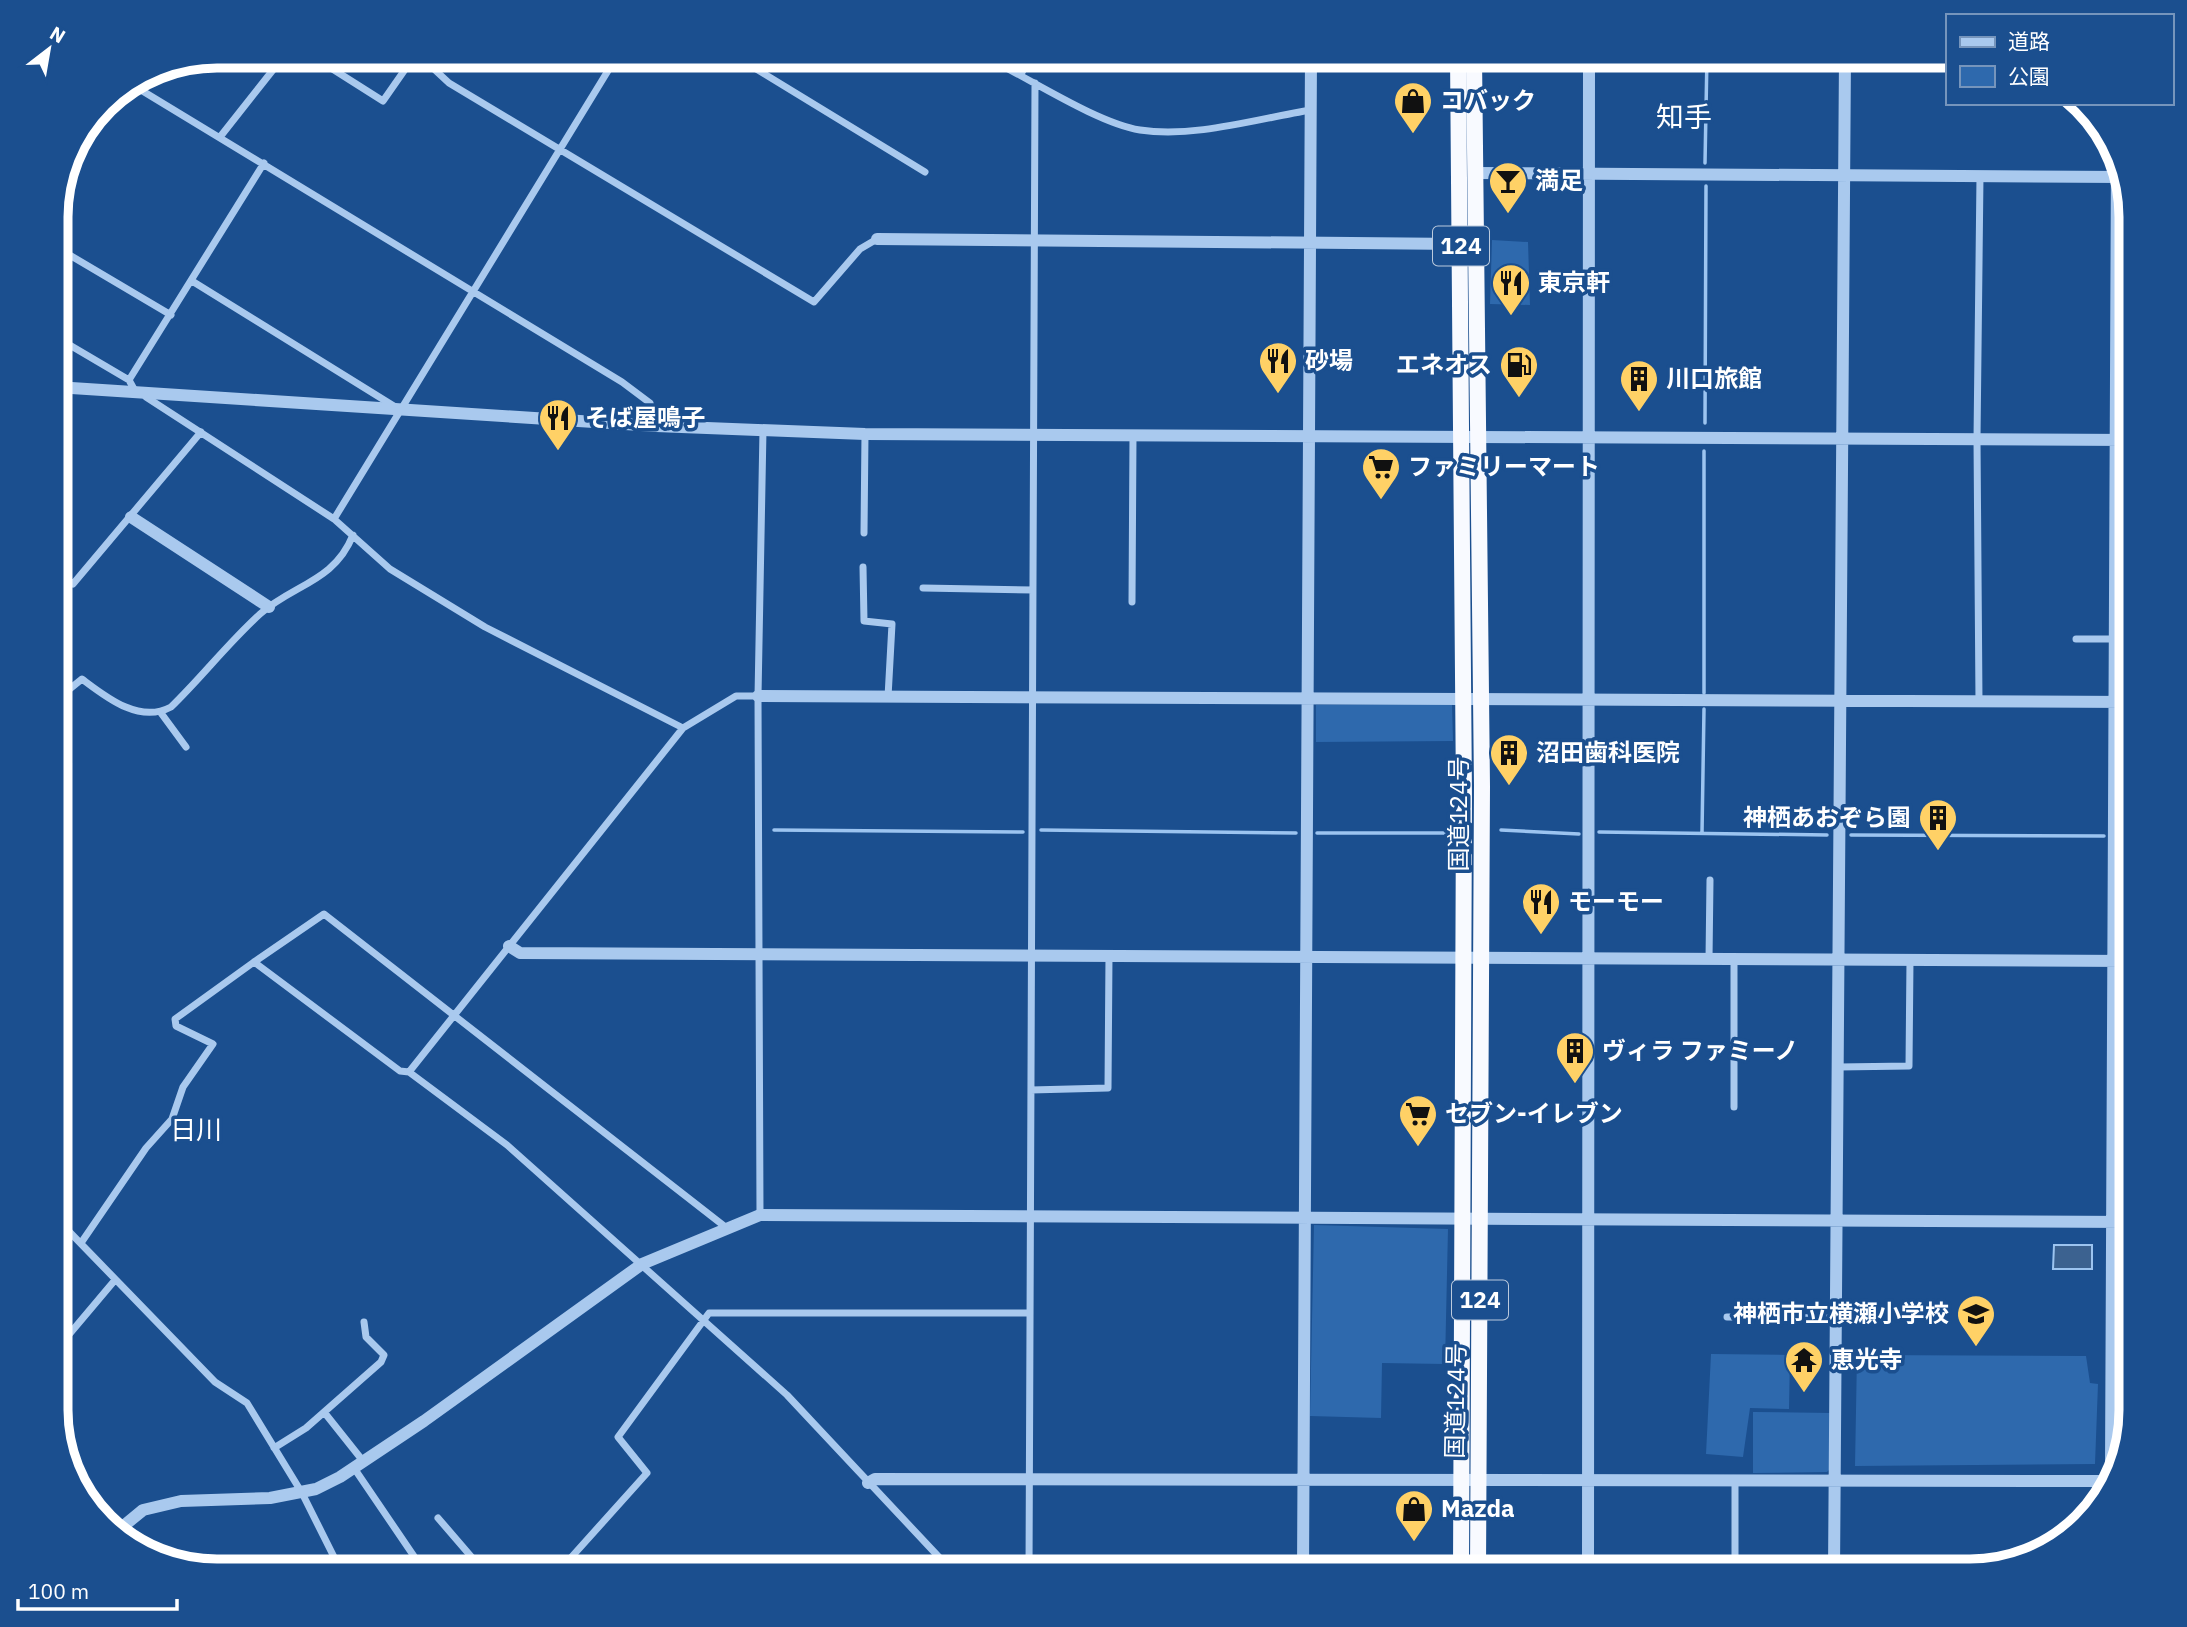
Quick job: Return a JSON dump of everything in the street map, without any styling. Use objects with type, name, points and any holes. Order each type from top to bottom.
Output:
[{"type":"highway","name":"国道124号","points":[[1458,68],[1461,244],[1481,701],[1481,957],[1473,1218],[1470,1479],[1462,1559]]},
{"type":"highway","name":"国道124号","points":[[1473,1218],[1464,957],[1464,701],[1475,173],[1474,68]]},
{"type":"highway","name":"国道124号","points":[[1470,1479],[1477,1559]]},
{"type":"street","points":[[1303,1559],[1311,68]]},
{"type":"street","points":[[1588,1559],[1589,68]]},
{"type":"street","points":[[1833,1559],[1839,1220],[1844,68]]},
{"type":"street","points":[[220,137],[274,69]]},
{"type":"street","points":[[332,69],[383,101],[405,69]]},
{"type":"street","points":[[433,69],[449,83],[814,302],[860,249],[877,239],[1461,244]]},
{"type":"street","points":[[334,519],[609,69]]},
{"type":"street","points":[[756,69],[925,172]]},
{"type":"street","points":[[1009,69],[1035,83],[1137,129],[1177,133],[1311,110]]},
{"type":"street","points":[[1021,74],[1024,69]]},
{"type":"street","points":[[1029,1559],[1035,83]]},
{"type":"street","points":[[141,89],[622,382],[650,403],[656,426]]},
{"type":"street","points":[[132,386],[171,315],[264,163]]},
{"type":"street","points":[[1475,173],[2113,177]]},
{"type":"street","points":[[1979,701],[1977,439],[1980,175]]},
{"type":"street","points":[[2111,1458],[2119,231]]},
{"type":"street","points":[[69,255],[171,315]]},
{"type":"street","points":[[192,281],[401,410]]},
{"type":"street","points":[[69,345],[334,519],[390,569],[485,627],[682,728]]},
{"type":"street","points":[[69,387],[132,386],[401,410],[656,426],[865,433],[2116,440]]},
{"type":"street","points":[[760,1215],[758,696],[763,430]]},
{"type":"street","points":[[69,581],[73,584],[201,432]]},
{"type":"street","points":[[864,533],[865,433]]},
{"type":"street","points":[[1132,602],[1133,436]]},
{"type":"street","points":[[131,517],[269,607]]},
{"type":"street","points":[[69,690],[82,679],[128,709],[161,713],[171,708],[231,643],[269,607],[322,575],[345,555],[353,536]]},
{"type":"street","points":[[863,567],[864,621],[892,624],[887,697]]},
{"type":"street","points":[[923,588],[1033,590]]},
{"type":"street","points":[[2076,639],[2116,639]]},
{"type":"street","points":[[409,1072],[682,728],[736,696],[2116,702]]},
{"type":"street","points":[[161,713],[186,747]]},
{"type":"street","points":[[1709,959],[1710,880]]},
{"type":"street","points":[[81,1243],[146,1149],[172,1119],[183,1087],[212,1044],[176,1026],[175,1020],[324,914],[728,1229]]},
{"type":"street","points":[[509,946],[520,953],[2119,961]]},
{"type":"street","points":[[1031,1090],[1108,1088],[1109,956]]},
{"type":"street","points":[[1734,959],[1734,1107]]},
{"type":"street","points":[[1839,1067],[1909,1066],[1910,960]]},
{"type":"street","points":[[254,962],[400,1071],[409,1072],[507,1145],[787,1395],[942,1559]]},
{"type":"street","points":[[124,1526],[143,1510],[181,1501],[270,1498],[302,1493],[359,1465],[642,1264],[760,1215],[2119,1222]]},
{"type":"street","points":[[69,1231],[115,1280],[181,1343],[215,1382],[247,1403],[302,1493],[335,1559]]},
{"type":"street","points":[[69,1335],[115,1280]]},
{"type":"street","points":[[570,1559],[647,1473],[618,1437],[709,1313],[1030,1313]]},
{"type":"street","points":[[1727,1317],[1838,1318]]},
{"type":"street","points":[[274,1448],[324,1412],[382,1362],[384,1355],[366,1338],[364,1322]]},
{"type":"street","points":[[324,1412],[418,1559]]},
{"type":"street","points":[[868,1483],[875,1479],[2100,1481]]},
{"type":"street","points":[[1735,1479],[1735,1559]]},
{"type":"street","points":[[438,1518],[469,1559]]},
{"type":"green space","points":[[1492,240],[1528,242],[1530,305],[1490,304]]},
{"type":"green space","points":[[1452,704],[1453,741],[1316,742],[1316,705]]},
{"type":"green space","points":[[1314,1225],[1448,1229],[1445,1364],[1382,1363],[1381,1418],[1310,1416]]},
{"type":"green space","points":[[1711,1354],[1790,1355],[1789,1409],[1750,1408],[1743,1457],[1706,1454]]},
{"type":"green space","points":[[1857,1355],[2086,1356],[2090,1383],[2098,1384],[2095,1464],[1855,1466]]},
{"type":"green space","points":[[1753,1412],[1831,1413],[1831,1468],[1827,1472],[1753,1473]]},
{"type":"shaded area","points":[[2054,1245],[2092,1245],[2092,1269],[2053,1269]]},
{"type":"waterway","points":[[1705,163],[1707,68]]},
{"type":"waterway","points":[[1705,423],[1706,186]]},
{"type":"waterway","points":[[1704,451],[1704,693]]},
{"type":"waterway","points":[[1702,833],[1704,709]]},
{"type":"waterway","points":[[774,830],[1023,832]]},
{"type":"waterway","points":[[1041,830],[1296,833]]},
{"type":"waterway","points":[[1501,830],[1579,834]]},
{"type":"waterway","points":[[1599,832],[1827,835]]},
{"type":"waterway","points":[[1317,833],[1451,833]]},
{"type":"waterway","points":[[1851,835],[2104,836]]},
{"type":"place","name":"コバック","points":[[1413,135]]},
{"type":"place","name":"満足","points":[[1508,215]]},
{"type":"place","name":"東京軒","points":[[1511,317]]},
{"type":"place","name":"砂場","points":[[1278,395]]},
{"type":"place","name":"エネオス","points":[[1519,399]]},
{"type":"place","name":"川口旅館","points":[[1639,413]]},
{"type":"place","name":"そば屋鳴子","points":[[558,452]]},
{"type":"place","name":"ファミリーマート","points":[[1381,501]]},
{"type":"place","name":"沼田歯科医院","points":[[1509,787]]},
{"type":"place","name":"神栖あおぞら園","points":[[1938,852]]},
{"type":"place","name":"モーモー","points":[[1541,936]]},
{"type":"place","name":"ヴィラ ファミーノ","points":[[1575,1085]]},
{"type":"place","name":"セブン-イレブン","points":[[1418,1148]]},
{"type":"place","name":"神栖市立横瀬小学校","points":[[1976,1348]]},
{"type":"place","name":"恵光寺","points":[[1804,1394]]},
{"type":"place","name":"Mazda","points":[[1414,1543]]},
{"type":"district","name":"知手","points":[[1684,117]]},
{"type":"district","name":"日川","points":[[196,1130]]}]
